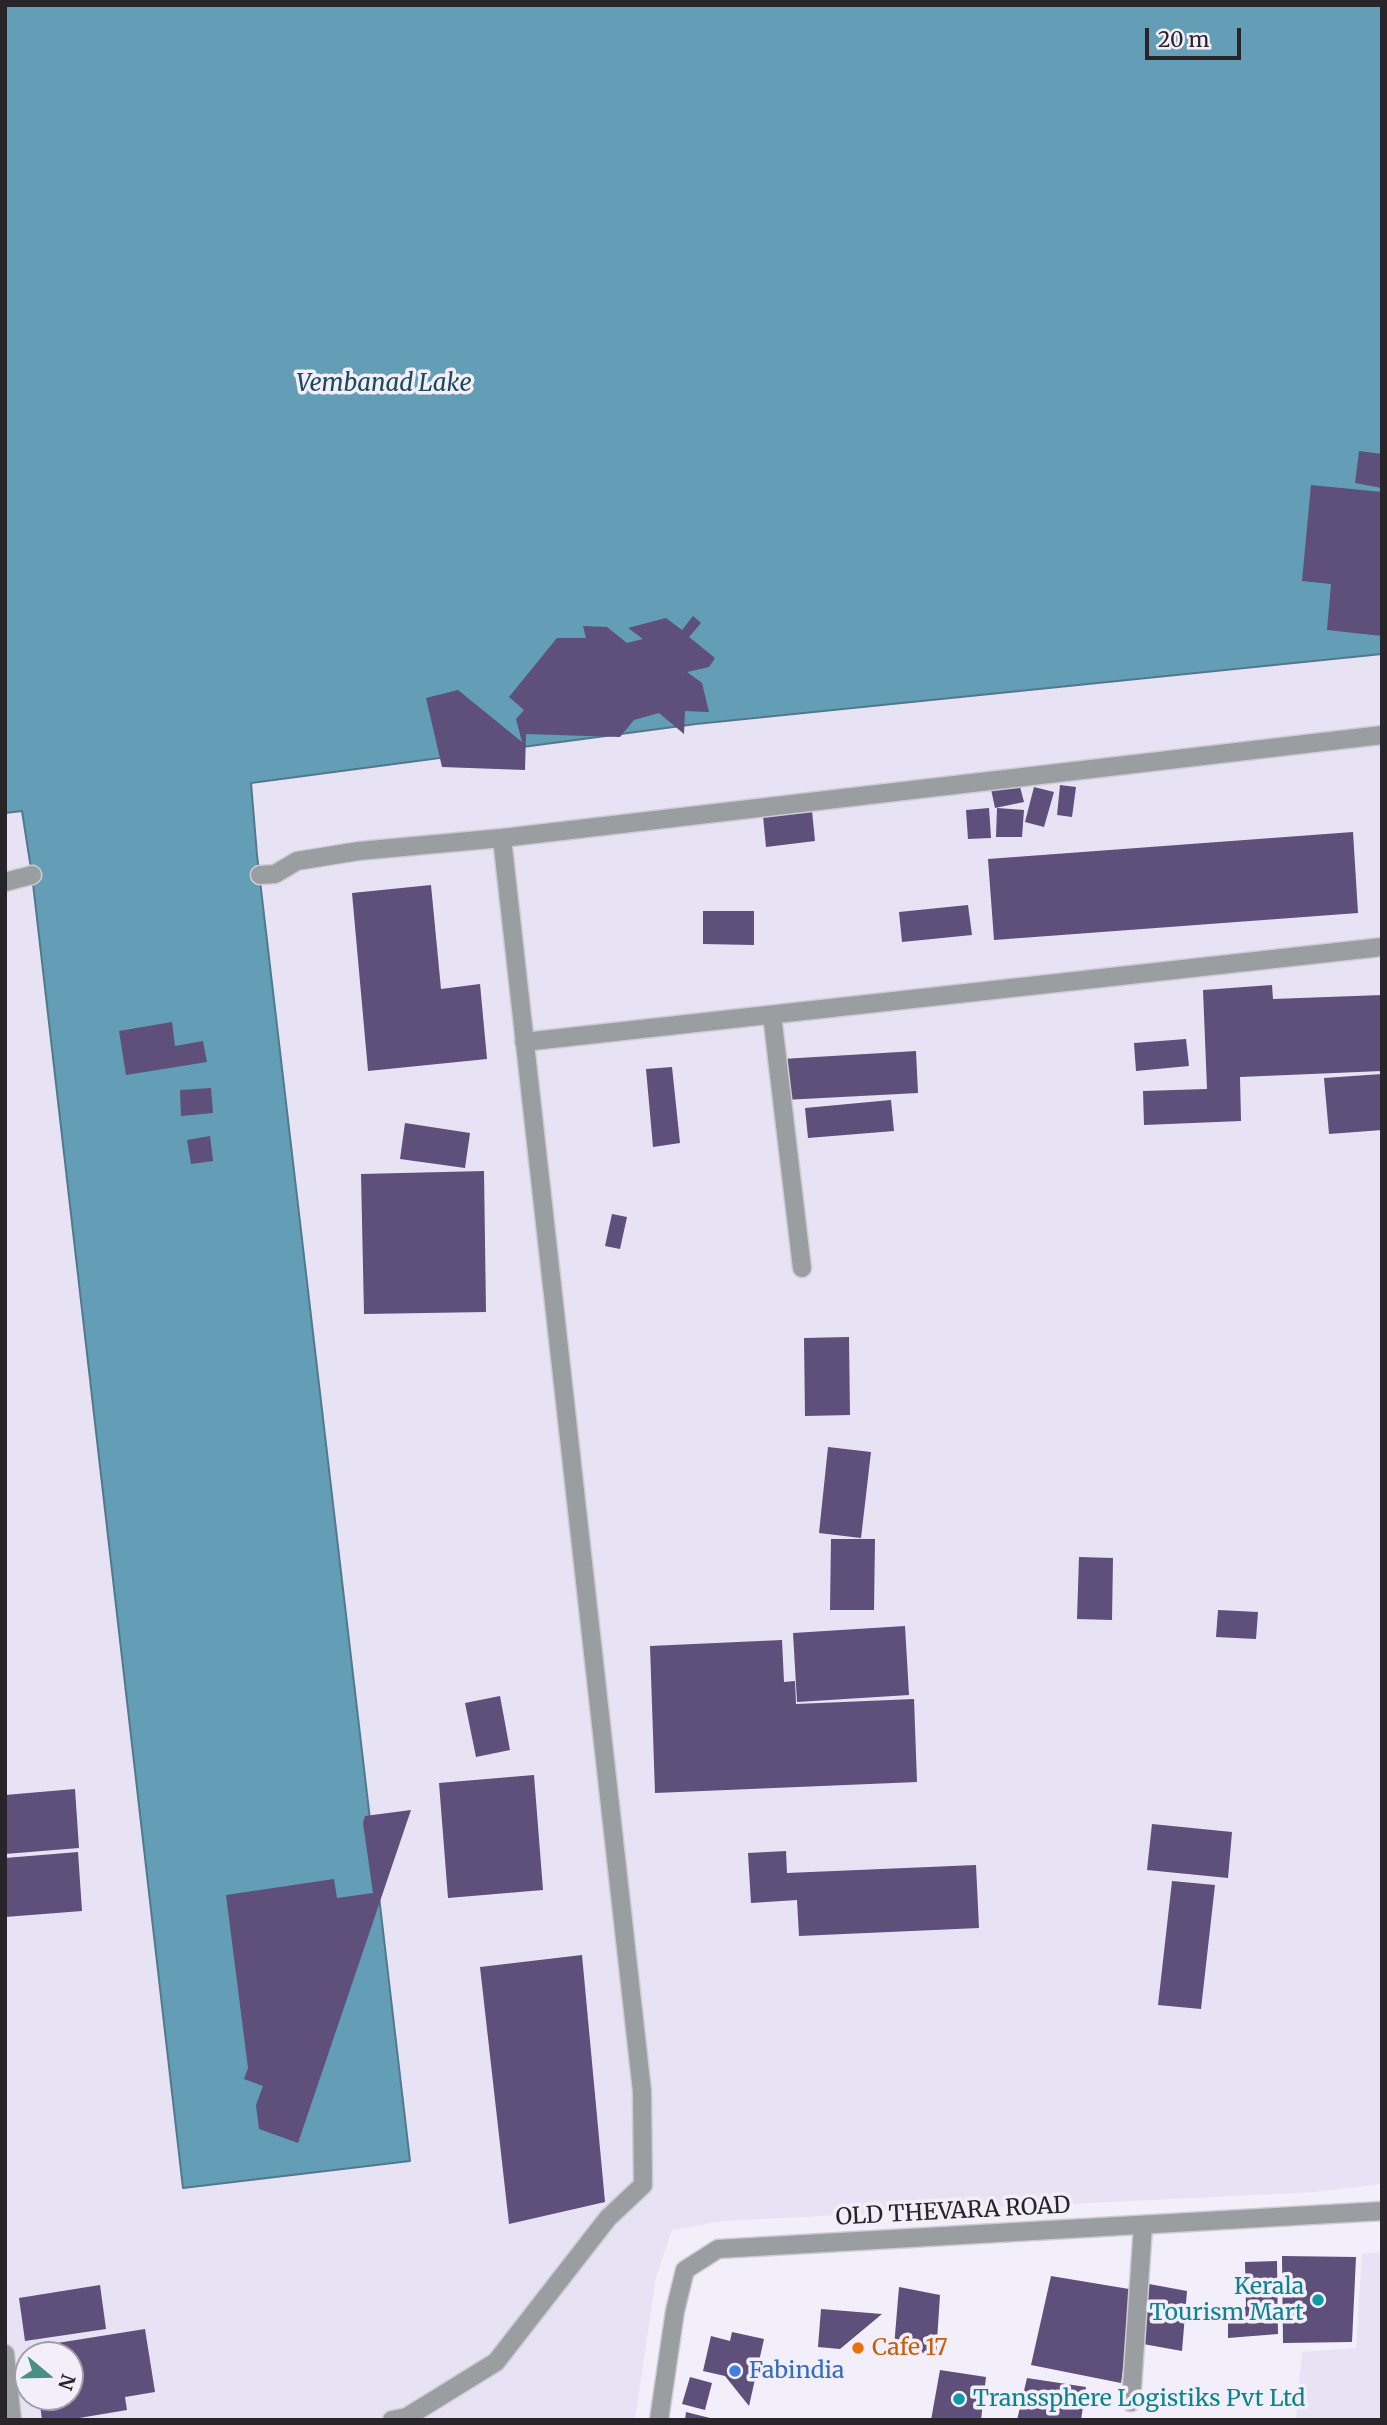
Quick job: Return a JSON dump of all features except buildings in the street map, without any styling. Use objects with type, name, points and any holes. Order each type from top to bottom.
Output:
[{"type":"street","points":[[260,875],[275,874],[297,861],[346,853],[502,838],[1382,735]]},
{"type":"street","points":[[392,2420],[407,2417],[496,2362],[608,2218],[643,2185],[640,2077],[502,838]]},
{"type":"street","points":[[5,882],[32,875]]},
{"type":"street","points":[[524,1042],[1382,947]]},
{"type":"street","points":[[772,1014],[802,1268]]},
{"type":"street","name":"OLD THEVARA ROAD","points":[[659,2420],[675,2311],[685,2270],[718,2249],[1382,2211]]},
{"type":"street","points":[[1131,2403],[1143,2226]]},
{"type":"street","points":[[5,2354],[12,2420]]},
{"type":"shaded area","points":[[1382,654],[1382,2184],[1315,2192],[722,2221],[672,2230],[656,2277],[635,2420],[5,2420],[5,813],[22,811],[257,854],[251,783],[696,724]]},
{"type":"shaded area","points":[[1382,2252],[1382,2420],[1296,2420],[1302,2352],[1356,2348],[1362,2254]]},
{"type":"water","name":"Vembanad Lake","points":[[5,5],[1382,5],[1382,654],[696,724],[251,783],[257,855],[410,2161],[183,2188],[32,875],[22,811],[5,813]]},
{"type":"place","name":"Kerala Tourism Mart","points":[[1318,2300]]},
{"type":"place","name":"Cafe 17","points":[[858,2348]]},
{"type":"place","name":"Fabindia","points":[[735,2371]]},
{"type":"place","name":"Transsphere Logistiks Pvt Ltd","points":[[959,2399]]}]
